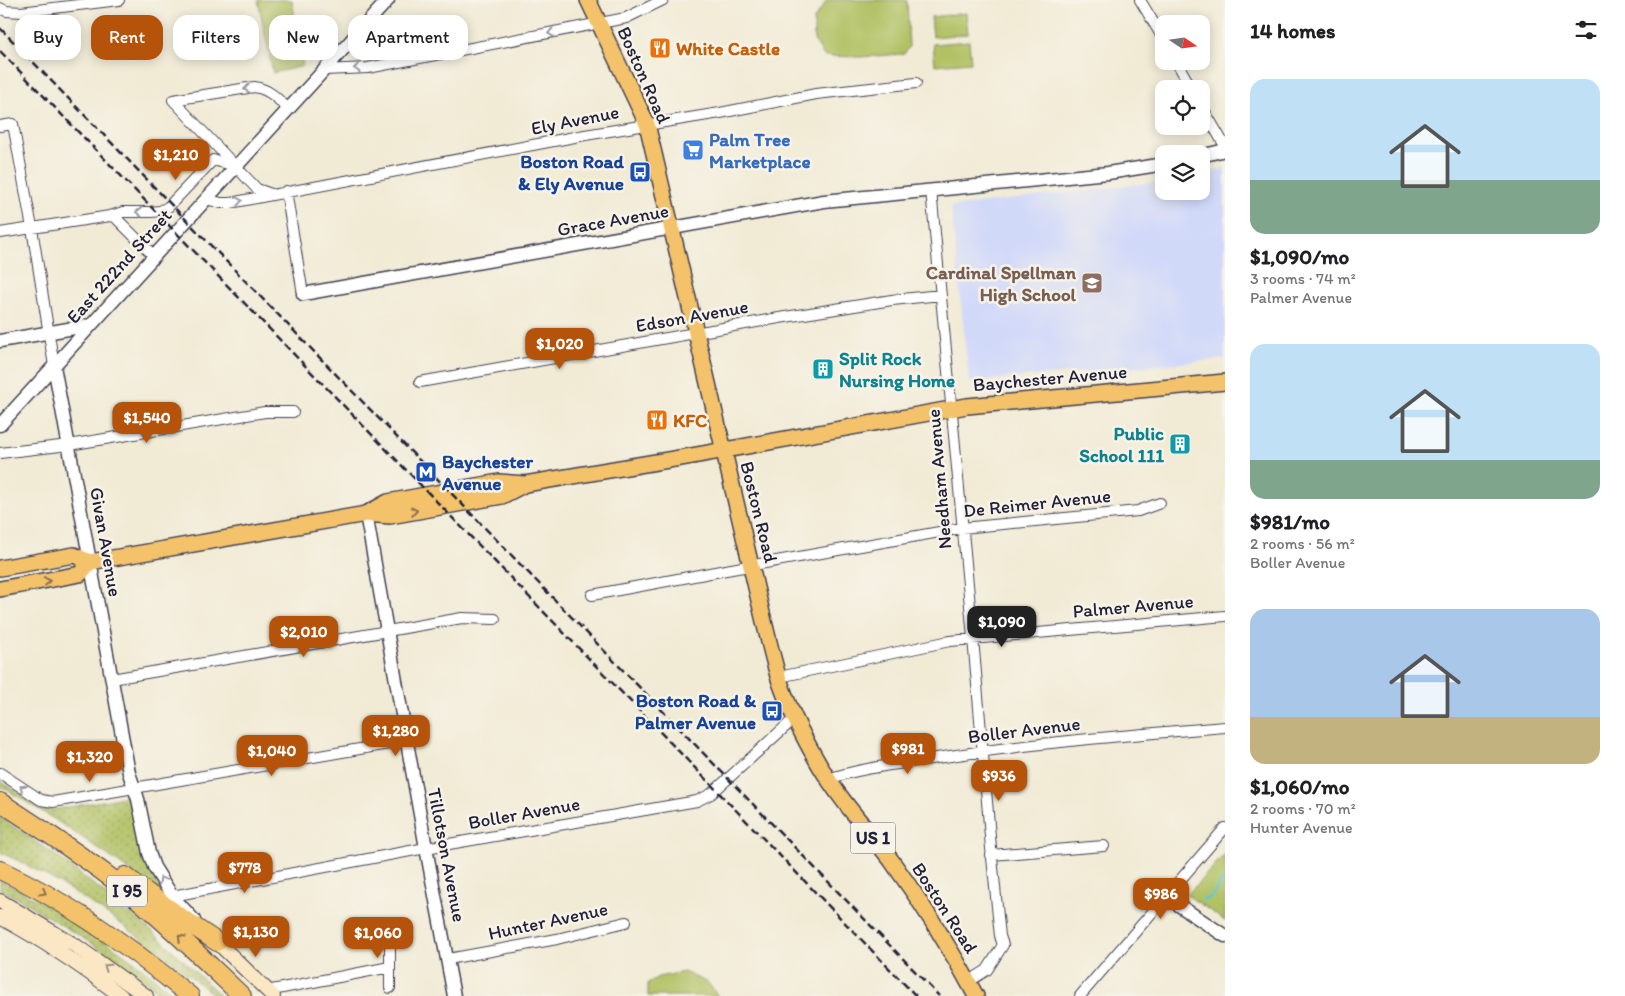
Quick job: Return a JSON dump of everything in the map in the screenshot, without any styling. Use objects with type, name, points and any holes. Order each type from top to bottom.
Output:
[{"type":"highway","points":[[6,806],[50,824],[139,885],[180,917],[217,942]]},
{"type":"highway","name":"I 95","points":[[6,806],[54,837],[124,888],[176,933],[242,996]]},
{"type":"highway","name":"I 95","points":[[0,870],[30,885],[103,929],[145,959],[190,996]]},
{"type":"main road","name":"Boston Road","points":[[588,0],[647,124],[762,614],[779,677],[795,718],[828,779],[892,862],[939,932],[976,996]]},
{"type":"main road","name":"Baychester Avenue","points":[[0,568],[74,555],[90,562],[366,514],[388,502],[453,490],[499,482],[525,484],[952,408],[1225,382]]},
{"type":"main road","name":"Baychester Avenue","points":[[0,589],[80,574],[90,562]]},
{"type":"main road","points":[[0,901],[76,946],[146,996]]},
{"type":"main road","points":[[0,917],[68,958],[121,996]]},
{"type":"main road","points":[[217,942],[270,993]]},
{"type":"street","points":[[0,8],[6,11],[21,12],[119,0]]},
{"type":"street","name":"East 222nd Street","points":[[0,425],[388,0]]},
{"type":"street","points":[[324,70],[368,68],[599,24],[626,18],[664,0]]},
{"type":"street","points":[[1140,0],[1155,25]]},
{"type":"street","name":"Ely Avenue","points":[[206,199],[221,204],[816,94],[916,83]]},
{"type":"street","points":[[273,194],[257,189],[173,100],[254,88],[264,89],[275,96],[288,109]]},
{"type":"street","points":[[1210,120],[1225,146]]},
{"type":"street","name":"Givan Avenue","points":[[0,126],[13,124],[32,228],[48,333],[129,772],[151,860],[172,896],[217,942]]},
{"type":"street","points":[[1210,154],[1225,150]]},
{"type":"street","points":[[0,233],[110,216],[123,212],[160,211],[174,202],[212,160],[236,166]]},
{"type":"street","points":[[931,190],[1098,174],[1155,165]]},
{"type":"street","name":"Grace Avenue","points":[[304,294],[824,201],[931,190]]},
{"type":"street","name":"Needham Avenue","points":[[931,190],[982,751],[1000,936],[1003,945],[987,970],[968,982]]},
{"type":"street","points":[[286,191],[304,294]]},
{"type":"street","points":[[110,216],[115,217],[154,256]]},
{"type":"street","name":"Edson Avenue","points":[[420,382],[696,332],[884,301],[941,295]]},
{"type":"street","points":[[0,341],[91,325]]},
{"type":"street","points":[[0,453],[69,444],[265,412],[293,412]]},
{"type":"street","name":"De Reimer Avenue","points":[[592,596],[962,528],[1138,511],[1160,503]]},
{"type":"street","name":"Tillotson Avenue","points":[[366,514],[454,996]]},
{"type":"street","name":"Palmer Avenue","points":[[779,677],[950,641],[1225,616]]},
{"type":"street","points":[[112,679],[462,618],[495,619]]},
{"type":"street","name":"Boller Avenue","points":[[172,896],[426,848],[697,801],[711,794],[795,718]]},
{"type":"street","name":"Boller Avenue","points":[[828,779],[847,772],[982,751],[1156,732],[1225,727]]},
{"type":"street","points":[[0,773],[41,800],[48,802],[406,740]]},
{"type":"street","points":[[1080,996],[1225,828]]},
{"type":"street","points":[[992,855],[1104,846]]},
{"type":"street","points":[[1165,896],[1225,936]]},
{"type":"street","name":"Hunter Avenue","points":[[448,959],[557,939],[626,922]]},
{"type":"street","points":[[390,930],[390,988]]},
{"type":"street","points":[[270,993],[390,967]]},
{"type":"shaded area","name":"Cardinal Spellman High School","points":[[1225,168],[1225,359],[969,382],[951,207],[1155,182],[1155,200],[1210,200],[1210,172]]},
{"type":"green space","points":[[258,0],[292,0],[294,15],[269,15],[269,54]]},
{"type":"green space","points":[[827,0],[907,0],[909,47],[904,54],[861,57],[824,56],[814,40],[814,19]]},
{"type":"green space","points":[[966,13],[968,34],[933,37],[931,17]]},
{"type":"green space","points":[[969,41],[971,62],[935,65],[933,44]]},
{"type":"green space","points":[[270,60],[302,60],[303,66],[273,73]]},
{"type":"green space","points":[[0,781],[47,809],[53,810],[124,797],[128,798],[132,802],[139,838],[146,860],[162,893],[62,824],[0,786]]},
{"type":"green space","points":[[0,817],[69,865],[153,932],[221,996],[215,996],[164,956],[85,899],[58,882],[0,852]]},
{"type":"green space","points":[[1225,854],[1225,921],[1187,895]]},
{"type":"green space","points":[[0,880],[52,908],[102,939],[135,962],[176,996],[163,996],[112,956],[0,889]]},
{"type":"green space","points":[[684,972],[708,983],[718,996],[648,996],[648,983],[658,977]]},
{"type":"waterway","points":[[1203,900],[1211,897],[1222,881],[1225,880]]},
{"type":"railway","points":[[0,28],[939,996]]},
{"type":"railway","points":[[0,51],[916,996]]},
{"type":"place","name":"White Castle","points":[[660,48]]},
{"type":"place","name":"Palm Tree Marketplace","points":[[693,150]]},
{"type":"place","name":"Boston Road & Ely Avenue","points":[[640,172]]},
{"type":"place","name":"Cardinal Spellman High School","points":[[1092,283]]},
{"type":"place","name":"Split Rock Nursing Home","points":[[823,369]]},
{"type":"place","name":"KFC","points":[[657,420]]},
{"type":"place","name":"Public School 111","points":[[1180,444]]},
{"type":"place","name":"Baychester Avenue","points":[[426,472]]},
{"type":"place","name":"Boston Road & Palmer Avenue","points":[[772,711]]}]
